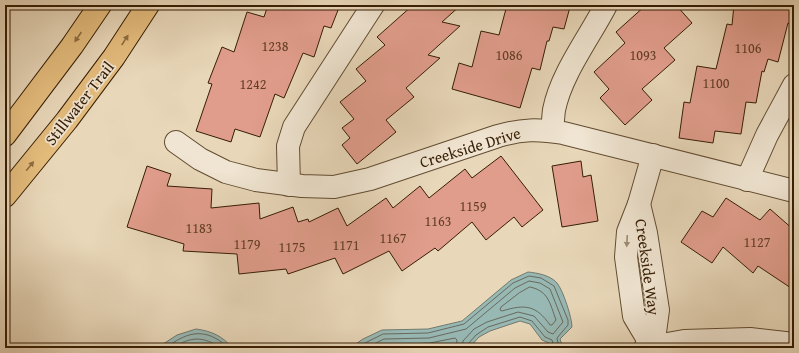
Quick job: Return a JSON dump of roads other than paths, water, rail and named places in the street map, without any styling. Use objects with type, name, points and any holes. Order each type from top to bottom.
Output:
[{"type":"main road","points":[[5,135],[72,46],[100,5]]},
{"type":"main road","name":"Stillwater Trail","points":[[5,196],[67,120],[114,57],[148,5]]},
{"type":"street","points":[[289,185],[288,146],[294,127],[373,5]]},
{"type":"street","points":[[552,131],[554,110],[570,68],[606,5]]},
{"type":"street","points":[[747,180],[767,135],[794,85]]},
{"type":"street","name":"Creekside Drive","points":[[176,142],[200,159],[226,172],[256,180],[289,185],[334,187],[370,179],[518,130],[541,130],[552,131],[653,155],[794,191]]},
{"type":"street","name":"Creekside Way","points":[[650,348],[634,316],[626,257],[628,232],[639,204],[653,155]]},
{"type":"street","points":[[650,348],[684,342],[750,339],[794,344]]},
{"type":"water","points":[[528,272],[551,278],[557,283],[562,292],[572,323],[572,327],[560,339],[563,348],[551,348],[549,343],[542,340],[530,324],[520,321],[490,331],[479,337],[469,348],[350,348],[363,339],[382,330],[428,329],[462,321],[511,280]]},
{"type":"water","points":[[196,329],[207,331],[216,335],[225,340],[232,348],[157,348],[177,335]]}]
